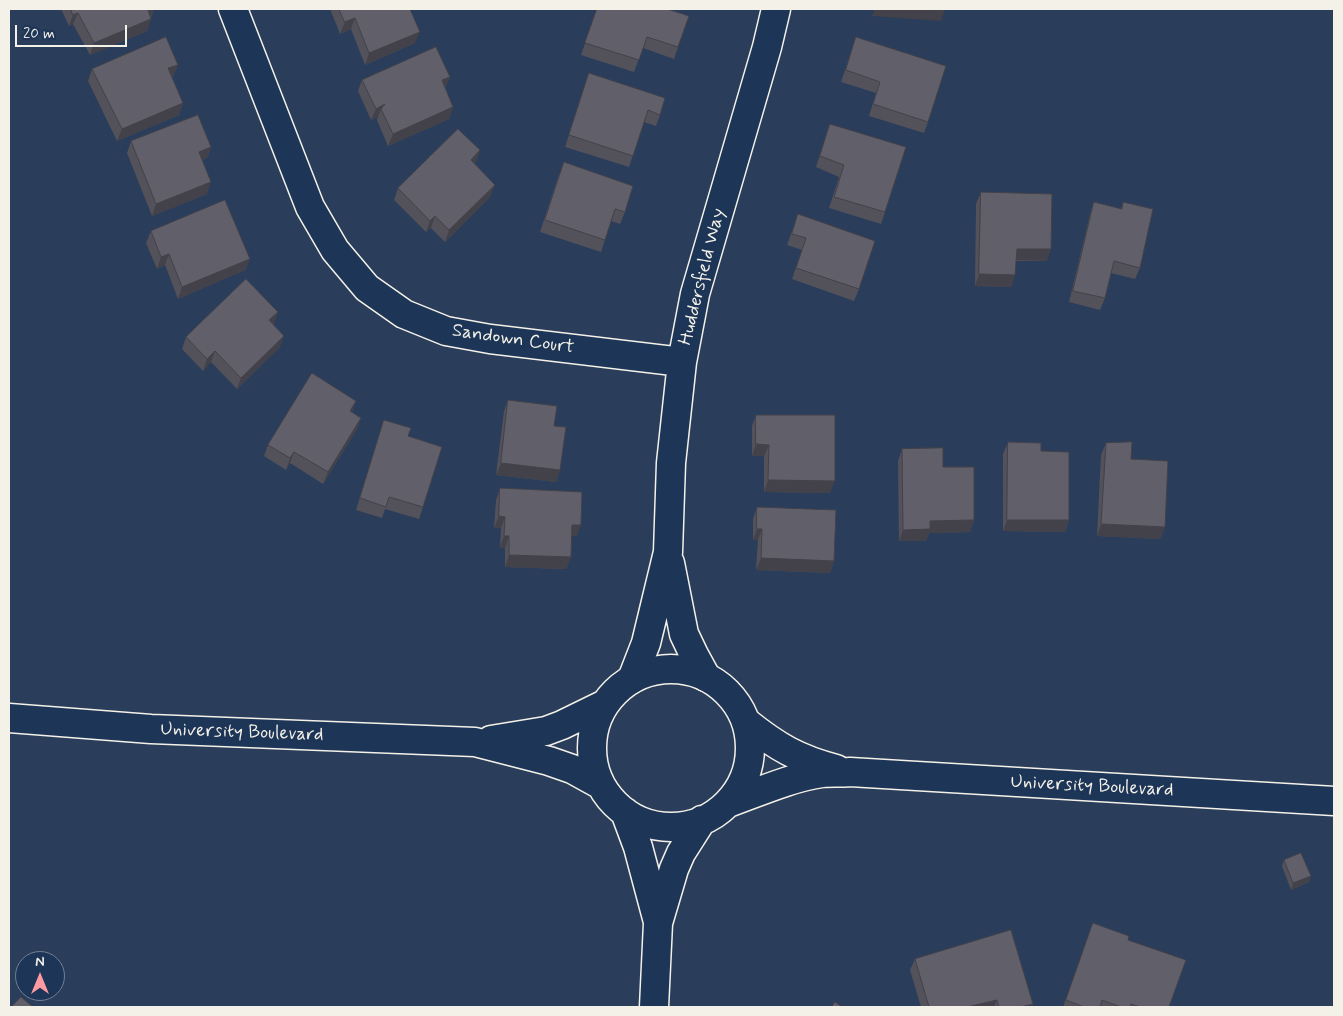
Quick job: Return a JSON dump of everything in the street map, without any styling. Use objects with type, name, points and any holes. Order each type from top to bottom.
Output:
[{"type":"street","name":"Sandown Court","points":[[233,9],[310,207],[334,250],[367,288],[404,314],[446,330],[490,339],[682,362]]},
{"type":"street","name":"Huddersfield Way","points":[[632,679],[646,643],[668,552],[671,463],[682,362],[695,294],[767,47],[776,9]]},
{"type":"street","name":"Huddersfield Way","points":[[668,552],[684,634],[706,677]]},
{"type":"street","points":[[669,668],[694,672],[706,677],[727,691],[746,722],[750,747],[747,771],[739,788],[728,803],[702,820],[684,826],[659,826],[647,823],[625,812],[612,800],[601,785],[593,762],[592,738],[599,714],[612,694],[632,679],[656,670],[669,668]]},
{"type":"street","name":"University Boulevard","points":[[9,718],[151,729],[475,742],[546,731],[605,704]]},
{"type":"street","name":"University Boulevard","points":[[746,722],[764,737],[801,758],[850,772]]},
{"type":"street","name":"University Boulevard","points":[[475,742],[549,760],[572,769],[601,785]]},
{"type":"street","name":"University Boulevard","points":[[728,803],[810,776],[822,773],[850,772],[1334,801]]},
{"type":"street","points":[[625,812],[638,847],[658,923]]},
{"type":"street","points":[[654,1007],[658,923],[681,853],[702,820]]},
{"type":"building","points":[[71,9],[151,9],[148,10],[151,19],[94,43],[78,13],[73,15]]},
{"type":"building","points":[[339,9],[410,9],[420,32],[369,53],[355,18],[345,22]]},
{"type":"building","points":[[597,9],[667,9],[689,16],[678,47],[647,37],[639,60],[585,43]]},
{"type":"building","points":[[166,37],[178,65],[168,68],[183,103],[122,129],[92,69]]},
{"type":"building","points":[[856,37],[946,66],[928,122],[873,104],[880,82],[846,70]]},
{"type":"building","points":[[436,47],[450,77],[442,80],[453,107],[393,134],[381,109],[385,104],[376,109],[362,80]]},
{"type":"building","points":[[589,73],[665,98],[660,115],[648,110],[633,156],[569,135]]},
{"type":"building","points":[[198,115],[211,147],[199,152],[211,182],[156,204],[131,141]]},
{"type":"building","points":[[830,124],[906,147],[885,212],[834,197],[844,165],[820,156]]},
{"type":"building","points":[[458,129],[480,150],[471,160],[495,185],[449,230],[435,216],[430,221],[398,188]]},
{"type":"building","points":[[564,162],[633,186],[625,212],[615,209],[605,240],[545,220]]},
{"type":"building","points":[[981,192],[1052,194],[1051,249],[1017,249],[1015,275],[979,274]]},
{"type":"building","points":[[225,200],[250,259],[182,287],[169,254],[161,257],[151,231]]},
{"type":"building","points":[[1094,202],[1122,209],[1123,202],[1153,209],[1140,268],[1114,261],[1105,298],[1073,291]]},
{"type":"building","points":[[798,214],[875,241],[859,289],[796,268],[806,238],[792,234]]},
{"type":"building","points":[[246,279],[278,312],[269,320],[284,336],[241,378],[215,351],[207,359],[186,337]]},
{"type":"building","points":[[312,373],[356,401],[350,411],[361,418],[328,472],[294,452],[290,458],[268,445]]},
{"type":"building","points":[[508,400],[557,406],[554,426],[566,427],[560,470],[501,463]]},
{"type":"building","points":[[756,415],[835,415],[835,481],[768,480],[769,445],[756,444]]},
{"type":"building","points":[[384,420],[411,428],[408,436],[442,447],[423,507],[389,497],[386,507],[360,498]]},
{"type":"building","points":[[1008,442],[1041,443],[1041,451],[1069,452],[1069,520],[1007,520]]},
{"type":"building","points":[[1132,442],[1131,459],[1168,461],[1165,527],[1101,524],[1106,443]]},
{"type":"building","points":[[943,448],[943,467],[974,467],[974,520],[930,521],[930,529],[903,530],[902,449]]},
{"type":"building","points":[[500,488],[582,492],[581,525],[572,525],[571,557],[509,555],[509,536],[504,536],[505,517],[499,516]]},
{"type":"building","points":[[757,507],[836,510],[834,561],[761,558],[762,529],[757,529]]},
{"type":"building","points":[[1301,853],[1311,876],[1293,883],[1284,860]]},
{"type":"building","points":[[1093,923],[1129,936],[1128,940],[1186,960],[1169,1007],[1140,1007],[1131,1004],[1130,1007],[1121,1007],[1102,1000],[1100,1007],[1084,1007],[1066,1000]]},
{"type":"building","points":[[1011,930],[1033,1004],[1020,1007],[999,1007],[997,1000],[967,1007],[929,1007],[915,959]]},
{"type":"building","points":[[17,1001],[26,1001],[33,1007],[11,1007]]},
{"type":"building","points":[[835,1002],[842,1007],[832,1007]]}]
